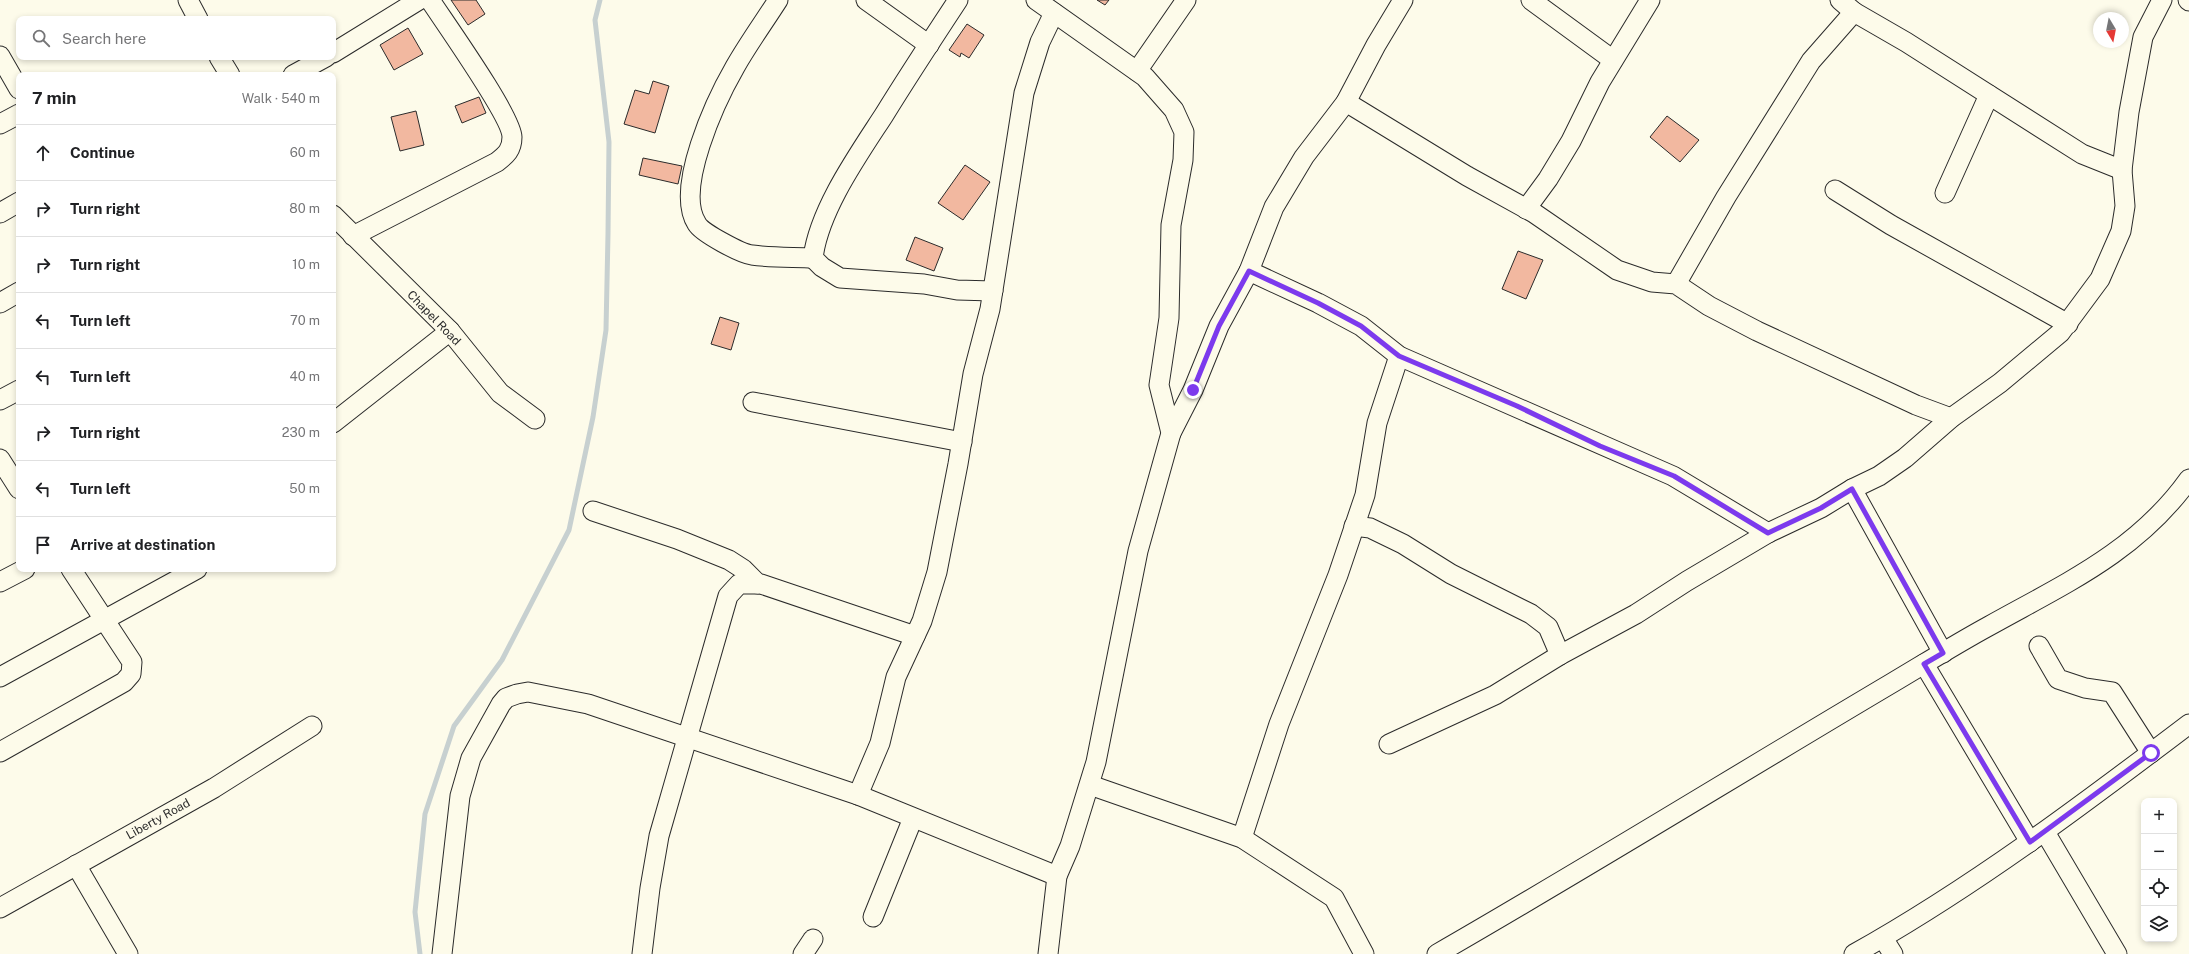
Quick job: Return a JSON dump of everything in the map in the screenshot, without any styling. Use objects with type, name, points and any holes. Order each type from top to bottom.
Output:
[{"type":"street","points":[[188,0],[196,16]]},
{"type":"street","points":[[336,51],[419,0]]},
{"type":"street","points":[[353,236],[497,162],[510,151],[512,136],[503,112],[430,0]]},
{"type":"street","points":[[778,0],[735,67],[711,116],[694,166],[689,201],[697,225],[712,236],[750,255],[813,258],[822,268],[840,278],[924,284],[957,290],[993,292]]},
{"type":"street","points":[[866,0],[928,45]]},
{"type":"street","points":[[813,258],[814,247],[836,195],[852,165],[958,0]]},
{"type":"street","points":[[1036,0],[1145,78],[1174,110],[1184,132],[1182,160],[1171,225],[1169,318],[1159,385],[1171,433]]},
{"type":"street","points":[[1137,72],[1186,0]]},
{"type":"street","points":[[1048,954],[1057,876],[1070,846],[1090,785],[1114,677],[1138,551],[1171,433],[1193,390],[1219,326],[1249,271],[1274,206],[1304,157],[1346,102],[1376,45],[1403,0]]},
{"type":"street","points":[[1531,0],[1614,60]]},
{"type":"street","points":[[1526,209],[1548,179],[1571,140],[1600,82],[1650,0]]},
{"type":"street","points":[[1840,0],[1854,12],[1906,42],[2082,154],[2122,170]]},
{"type":"street","points":[[1389,744],[1495,695],[1560,655],[1636,614],[1687,581],[1768,533],[1821,508],[1852,489],[1879,476],[1905,458],[1951,418],[2000,383],[2068,324],[2100,279],[2121,231],[2124,206],[2122,170],[2129,112],[2143,37],[2162,0]]},
{"type":"street","points":[[1676,284],[1726,197],[1811,61],[1854,12]]},
{"type":"street","points":[[858,795],[880,743],[896,677],[922,620],[937,572],[962,442],[973,374],[993,292],[1024,93],[1040,42],[1054,13]]},
{"type":"street","points":[[0,56],[16,83]]},
{"type":"street","points":[[221,60],[228,72]]},
{"type":"street","points":[[299,72],[321,60]]},
{"type":"street","points":[[1945,193],[1989,95]]},
{"type":"street","points":[[1346,102],[1468,176],[1526,209],[1617,270],[1652,282],[1676,284],[1709,306],[1757,331],[1916,405],[1951,418]]},
{"type":"street","points":[[0,124],[16,116]]},
{"type":"street","points":[[1835,190],[1891,225],[2068,324]]},
{"type":"street","points":[[0,213],[16,204]]},
{"type":"street","name":"Chapel Road","points":[[336,218],[450,331],[500,393],[535,419]]},
{"type":"street","points":[[1249,271],[1318,303],[1361,326],[1399,356],[1517,406],[1600,446],[1674,476],[1768,533]]},
{"type":"street","points":[[0,303],[16,294]]},
{"type":"street","points":[[336,421],[450,331]]},
{"type":"street","points":[[1242,838],[1279,724],[1314,640],[1365,495],[1377,423],[1399,356]]},
{"type":"street","points":[[0,400],[16,392]]},
{"type":"street","points":[[753,402],[962,442]]},
{"type":"street","points":[[0,459],[13,482]]},
{"type":"street","points":[[1437,954],[1560,884],[1924,664],[2079,578],[2141,533],[2176,497],[2189,479]]},
{"type":"street","points":[[1852,489],[1943,653]]},
{"type":"street","points":[[593,511],[677,539],[729,560],[743,569],[758,584]]},
{"type":"street","points":[[1354,526],[1370,528],[1403,544],[1451,574],[1531,614],[1548,627],[1560,655]]},
{"type":"street","points":[[0,582],[19,572]]},
{"type":"street","points":[[0,752],[124,682],[131,674],[132,662],[73,572]]},
{"type":"street","points":[[0,677],[192,572]]},
{"type":"street","points":[[642,954],[650,888],[659,836],[728,596],[739,584],[758,584],[915,636]]},
{"type":"street","points":[[2039,646],[2058,679],[2085,688],[2112,692],[2151,753]]},
{"type":"street","points":[[1924,664],[2117,954]]},
{"type":"street","points":[[442,954],[451,889],[460,796],[472,758],[501,704],[506,698],[528,692],[588,704],[858,795],[1057,876]]},
{"type":"street","points":[[1854,954],[1883,938],[2038,837],[2189,724]]},
{"type":"street","name":"Liberty Road","points":[[0,908],[214,788],[312,726]]},
{"type":"street","points":[[1090,785],[1242,838],[1334,898],[1364,954]]},
{"type":"street","points":[[873,917],[913,818]]},
{"type":"street","points":[[76,865],[128,954]]},
{"type":"street","points":[[1883,938],[1893,954]]},
{"type":"building","points":[[451,0],[476,0],[485,14],[468,25]]},
{"type":"building","points":[[1097,0],[1109,0],[1105,5]]},
{"type":"building","points":[[967,24],[984,35],[969,58],[961,53],[960,57],[949,50]]},
{"type":"building","points":[[408,28],[423,54],[394,70],[380,45]]},
{"type":"building","points":[[653,81],[669,86],[655,133],[624,124],[635,90],[649,94]]},
{"type":"building","points":[[479,97],[486,113],[462,123],[455,106]]},
{"type":"building","points":[[416,111],[424,145],[400,151],[391,117]]},
{"type":"building","points":[[1667,116],[1699,140],[1680,162],[1650,137]]},
{"type":"building","points":[[643,158],[682,166],[678,184],[639,175]]},
{"type":"building","points":[[965,165],[990,182],[963,220],[938,203]]},
{"type":"building","points":[[915,237],[943,248],[934,271],[906,260]]},
{"type":"building","points":[[1518,251],[1543,260],[1526,299],[1502,289]]},
{"type":"building","points":[[720,317],[739,323],[731,350],[711,344]]},
{"type":"waterway","points":[[420,954],[415,912],[425,814],[454,726],[502,660],[569,530],[593,417],[606,330],[608,234],[609,142],[595,20],[600,0]]},
{"type":"route","points":[[1193,390],[1219,326],[1249,271],[1318,303],[1361,326],[1399,356],[1517,406],[1600,446],[1674,476],[1768,533],[1821,508],[1852,489],[1943,653],[1924,664],[2030,842],[2151,753]]}]
